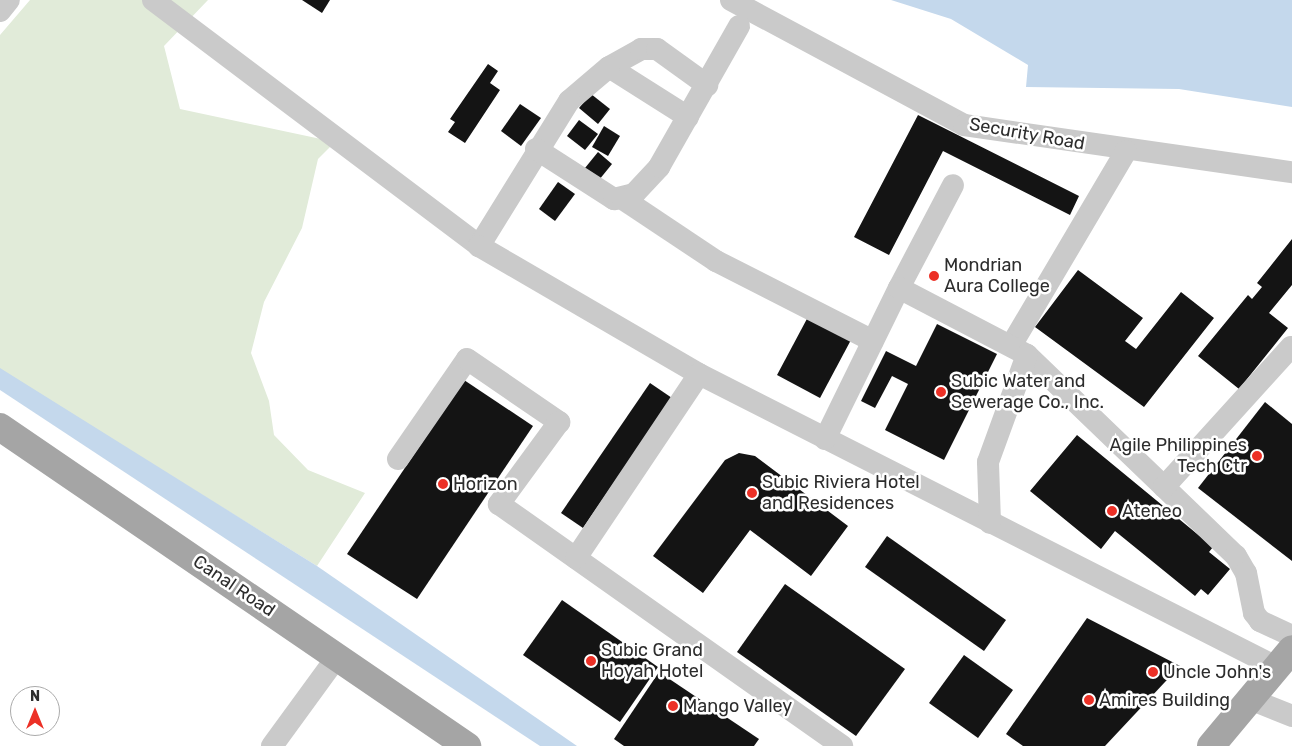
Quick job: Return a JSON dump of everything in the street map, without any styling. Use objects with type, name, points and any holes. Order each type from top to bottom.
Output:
[{"type":"main road","name":"Canal Road","points":[[0,427],[467,746]]},
{"type":"main road","points":[[1211,746],[1250,699],[1287,663]]},
{"type":"street","points":[[0,10],[9,0]]},
{"type":"street","points":[[153,0],[479,246],[699,374],[990,523],[1287,663]]},
{"type":"street","name":"Security Road","points":[[731,0],[964,125],[1126,151],[1292,172]]},
{"type":"street","points":[[536,149],[614,199],[623,199],[634,194],[659,167],[739,26]]},
{"type":"street","points":[[479,246],[536,149],[570,101],[609,67],[641,49],[657,49],[707,85]]},
{"type":"street","points":[[609,67],[688,117]]},
{"type":"street","points":[[990,523],[988,462],[1020,349],[1126,151]]},
{"type":"street","points":[[825,439],[899,288],[953,185]]},
{"type":"street","points":[[623,199],[716,260],[873,341]]},
{"type":"street","points":[[899,288],[1020,349],[1236,556],[1260,621],[1292,636]]},
{"type":"street","points":[[1164,487],[1291,347]]},
{"type":"street","points":[[398,459],[467,359],[559,422],[499,504],[842,746]]},
{"type":"street","points":[[576,558],[699,374]]},
{"type":"street","points":[[272,746],[337,657]]},
{"type":"street","points":[[1250,699],[1292,716]]},
{"type":"green space","points":[[30,0],[208,0],[164,46],[180,109],[335,142],[318,159],[302,228],[264,302],[251,353],[269,401],[274,435],[308,470],[365,493],[317,566],[0,370],[0,35]]},
{"type":"water","points":[[891,0],[1292,0],[1292,107],[1179,89],[1026,87],[1028,65],[951,19]]},
{"type":"water","points":[[0,368],[317,566],[577,746],[540,746],[0,390]]},
{"type":"building","points":[[302,0],[330,0],[322,13]]},
{"type":"building","points":[[488,64],[498,71],[490,83],[500,90],[465,143],[448,132],[455,122],[450,119]]},
{"type":"building","points":[[591,94],[610,109],[598,124],[579,108]]},
{"type":"building","points":[[520,104],[541,118],[521,146],[501,131]]},
{"type":"building","points":[[918,115],[1079,196],[1070,215],[943,151],[889,255],[854,237]]},
{"type":"building","points":[[579,120],[598,134],[585,150],[567,136]]},
{"type":"building","points":[[604,126],[620,136],[608,156],[592,147]]},
{"type":"building","points":[[598,152],[612,164],[599,180],[585,168]]},
{"type":"building","points":[[558,182],[575,194],[555,221],[539,209]]},
{"type":"building","points":[[1292,239],[1292,285],[1269,313],[1288,328],[1239,389],[1198,356],[1248,295],[1252,299],[1262,287],[1257,283]]},
{"type":"building","points":[[1078,270],[1143,318],[1125,341],[1136,349],[1181,292],[1214,318],[1144,407],[1035,327]]},
{"type":"building","points":[[809,315],[852,338],[820,398],[777,375]]},
{"type":"building","name":"Subic Water and Sewerage Co., Inc.","points":[[937,324],[997,354],[944,460],[885,430],[908,384],[892,376],[875,408],[861,401],[886,351],[916,366]]},
{"type":"building","points":[[464,380],[533,426],[417,599],[347,554]]},
{"type":"building","points":[[650,383],[672,398],[583,528],[561,513]]},
{"type":"building","name":"Agile Philippines Tech Ctr","points":[[1265,402],[1292,424],[1292,561],[1198,488]]},
{"type":"building","name":"Ateneo","points":[[1077,435],[1213,547],[1209,552],[1230,569],[1208,595],[1201,589],[1195,596],[1115,531],[1101,549],[1030,491]]},
{"type":"building","name":"Subic Riviera Hotel and Residences","points":[[739,453],[755,456],[848,526],[811,576],[750,530],[703,593],[653,556],[725,460]]},
{"type":"building","points":[[887,536],[1006,620],[984,651],[865,567]]},
{"type":"building","points":[[785,584],[905,669],[856,736],[737,652]]},
{"type":"building","name":"Subic Grand Hoyah Hotel","points":[[562,600],[658,667],[620,722],[523,655]]},
{"type":"building","name":"Amires Building","points":[[1087,618],[1180,666],[1105,746],[1023,746],[1006,734]]},
{"type":"building","points":[[964,655],[1013,690],[978,738],[929,703]]},
{"type":"building","name":"Mango Valley","points":[[659,672],[759,739],[754,746],[624,746],[614,739]]},
{"type":"place","name":"Mondrian Aura College","points":[[934,276]]},
{"type":"place","name":"Subic Water and Sewerage Co., Inc.","points":[[941,392]]},
{"type":"place","name":"Agile Philippines Tech Ctr","points":[[1257,456]]},
{"type":"place","name":"Horizon","points":[[443,484]]},
{"type":"place","name":"Subic Riviera Hotel and Residences","points":[[752,493]]},
{"type":"place","name":"Ateneo","points":[[1112,511]]},
{"type":"place","name":"Subic Grand Hoyah Hotel","points":[[591,661]]},
{"type":"place","name":"Uncle John's","points":[[1153,672]]},
{"type":"place","name":"Amires Building","points":[[1089,700]]},
{"type":"place","name":"Mango Valley","points":[[673,706]]}]
